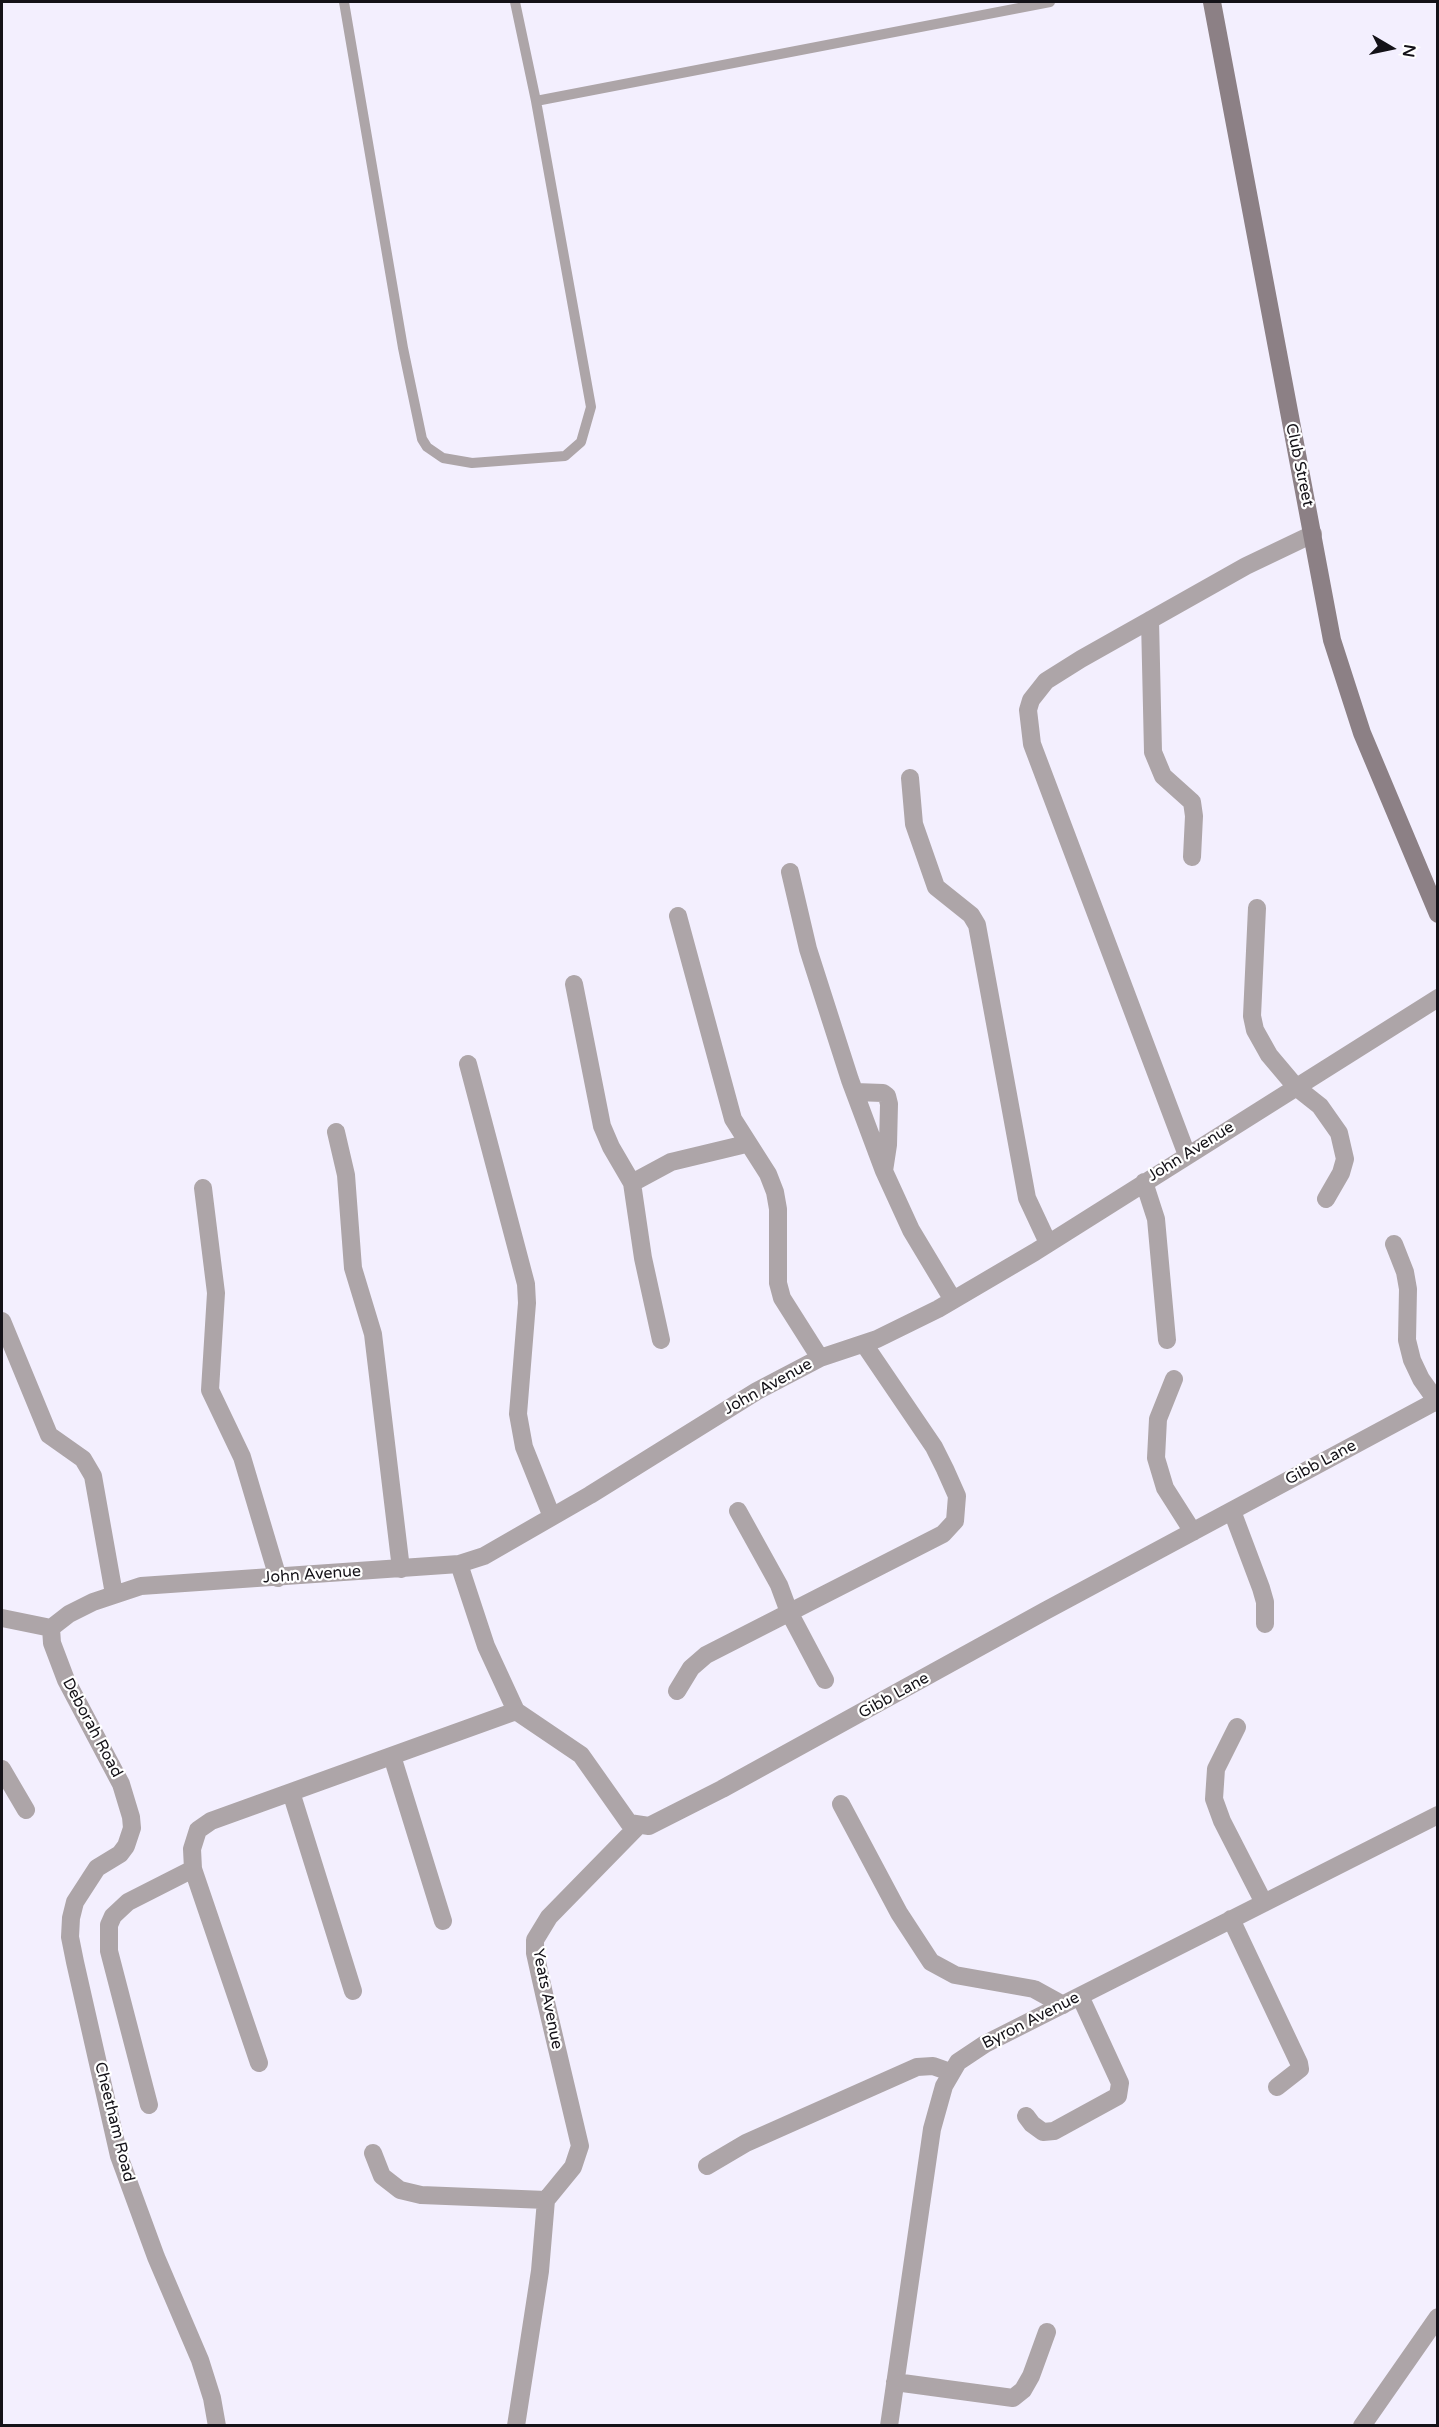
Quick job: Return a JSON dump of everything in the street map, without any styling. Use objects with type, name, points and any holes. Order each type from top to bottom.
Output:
[{"type":"main road","name":"Club Street","points":[[1212,2],[1274,342],[1332,640],[1346,688],[1378,774],[1437,914]]},
{"type":"street","points":[[1187,1155],[1036,755],[1028,720],[1031,699],[1046,681],[1150,620],[1245,566],[1313,534]]},
{"type":"street","points":[[1150,620],[1153,752],[1163,776],[1192,802],[1192,857]]},
{"type":"street","points":[[910,778],[914,824],[936,887],[971,915],[977,926],[1025,1187],[1029,1204],[1048,1243]]},
{"type":"street","points":[[790,873],[808,949],[855,1092],[884,1171],[911,1230],[953,1300]]},
{"type":"street","points":[[1257,908],[1252,1016],[1255,1030],[1269,1055],[1296,1087],[1320,1106],[1331,1120],[1344,1146],[1341,1173],[1326,1199]]},
{"type":"street","points":[[678,916],[733,1119],[746,1144],[768,1174],[776,1200],[778,1282],[782,1298],[820,1358]]},
{"type":"street","points":[[574,984],[602,1126],[611,1147],[632,1183],[643,1258],[661,1340]]},
{"type":"street","name":"John Avenue","points":[[51,1628],[69,1614],[114,1594],[160,1584],[278,1578],[459,1564],[484,1556],[757,1391],[820,1358],[864,1344],[899,1329],[953,1300],[1048,1243],[1437,998]]},
{"type":"street","points":[[468,1064],[526,1284],[527,1309],[518,1392],[519,1421],[524,1447],[552,1517]]},
{"type":"street","points":[[855,1092],[883,1093],[888,1099],[888,1145],[884,1171]]},
{"type":"street","points":[[336,1132],[346,1175],[353,1268],[373,1334],[401,1569]]},
{"type":"street","points":[[632,1183],[671,1162],[746,1144]]},
{"type":"street","points":[[1144,1182],[1156,1219],[1167,1340]]},
{"type":"street","points":[[203,1188],[216,1293],[210,1390],[244,1464],[278,1578]]},
{"type":"street","points":[[1394,1244],[1406,1272],[1407,1340],[1412,1360],[1421,1379],[1437,1401]]},
{"type":"street","points":[[2,1321],[49,1435],[83,1459],[93,1476],[114,1594]]},
{"type":"street","points":[[677,1691],[691,1668],[706,1655],[943,1534],[955,1521],[957,1496],[945,1468],[864,1344]]},
{"type":"street","points":[[1174,1379],[1158,1419],[1156,1458],[1165,1488],[1193,1532]]},
{"type":"street","name":"Gibb Lane","points":[[638,1826],[659,1822],[722,1789],[1437,1401]]},
{"type":"street","points":[[738,1511],[779,1585],[789,1612],[825,1680]]},
{"type":"street","points":[[1232,1511],[1261,1588],[1265,1602],[1265,1624]]},
{"type":"street","points":[[459,1564],[490,1655],[516,1711],[581,1755],[623,1817],[629,1823],[638,1826]]},
{"type":"street","points":[[2,1618],[51,1628]]},
{"type":"street","name":"Deborah Road","points":[[51,1628],[52,1643],[66,1680],[127,1798],[132,1828]]},
{"type":"street","points":[[259,2062],[193,1869],[194,1838],[203,1825],[516,1711]]},
{"type":"street","points":[[1237,1727],[1216,1769],[1214,1799],[1222,1821],[1264,1903]]},
{"type":"street","points":[[392,1756],[443,1921]]},
{"type":"street","points":[[2,1769],[26,1810]]},
{"type":"street","points":[[291,1792],[353,1991]]},
{"type":"street","points":[[841,1804],[899,1913],[931,1962],[955,1975],[1034,1989],[1063,2005]]},
{"type":"street","name":"Byron Avenue","points":[[950,2072],[968,2054],[1437,1815]]},
{"type":"street","name":"Yeats Avenue","points":[[546,2200],[573,2167],[580,2146],[535,1953],[535,1940],[549,1917],[584,1885],[638,1826]]},
{"type":"street","name":"Cheetham Road","points":[[132,1828],[120,1854],[97,1868],[83,1887],[70,1918],[70,1937],[119,2156],[156,2257],[200,2360],[212,2398],[217,2426]]},
{"type":"street","points":[[148,2105],[109,1951],[109,1925],[113,1916],[128,1902],[193,1869]]},
{"type":"street","points":[[1231,1919],[1299,2063],[1299,2069],[1277,2087]]},
{"type":"street","points":[[1026,2116],[1043,2132],[1054,2132],[1118,2096],[1120,2083],[1080,1996]]},
{"type":"street","points":[[707,2166],[746,2143],[917,2067],[933,2066],[950,2072],[932,2129],[889,2426]]},
{"type":"street","points":[[373,2153],[382,2176],[400,2190],[421,2195],[546,2200],[537,2293],[516,2426]]},
{"type":"street","points":[[1362,2426],[1437,2317]]},
{"type":"street","points":[[895,2382],[1013,2398],[1023,2390],[1047,2332]]},
{"type":"lane","points":[[344,2],[403,348],[422,439],[434,453],[455,461],[550,459],[565,456],[581,442],[589,419],[589,398],[536,101],[515,2]]},
{"type":"lane","points":[[536,101],[1050,2]]}]
